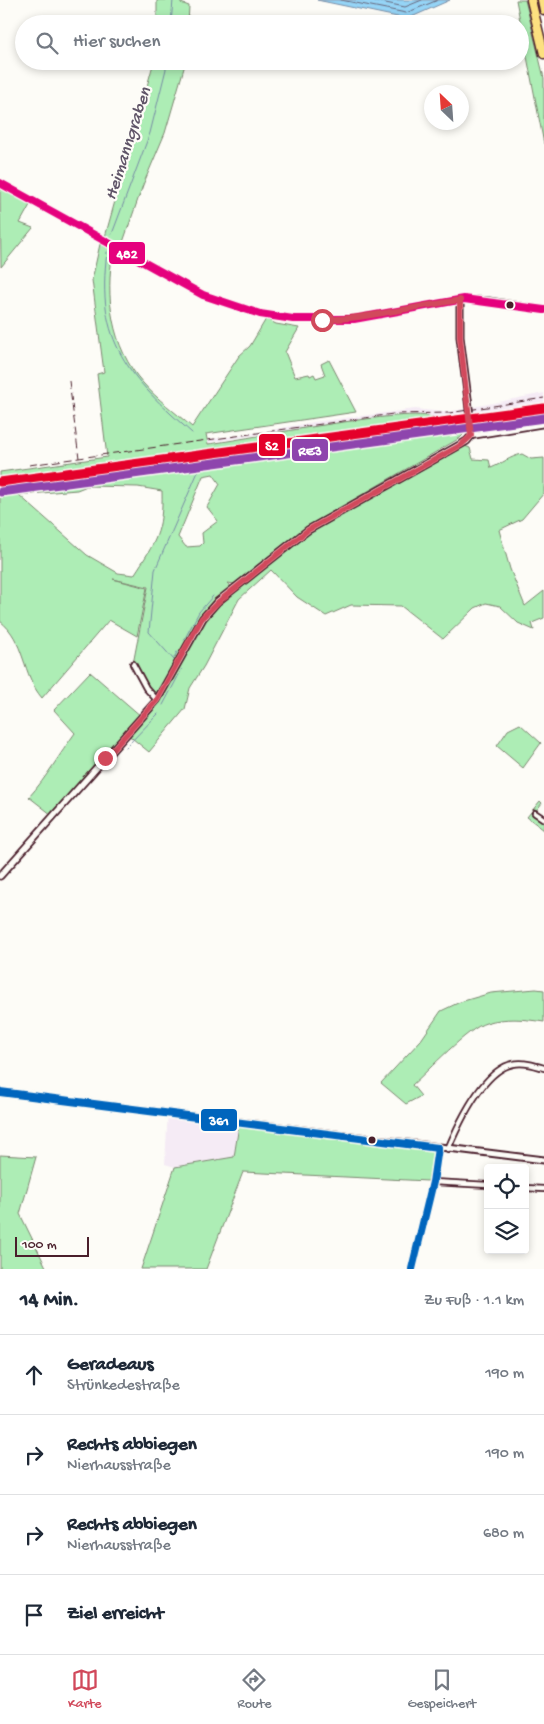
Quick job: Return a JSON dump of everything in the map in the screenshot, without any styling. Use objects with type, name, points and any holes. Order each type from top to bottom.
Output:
[{"type":"highway","points":[[531,0],[544,54]]},
{"type":"highway","points":[[542,0],[544,10]]},
{"type":"main road","points":[[0,183],[203,295],[260,314],[293,319],[354,319],[460,300],[489,301],[544,310]]},
{"type":"main road","points":[[0,876],[157,700],[202,618],[218,602],[308,530],[461,445],[471,436],[460,337],[460,300]]},
{"type":"street","points":[[471,436],[544,424]]},
{"type":"street","points":[[133,664],[146,688],[157,700]]},
{"type":"street","points":[[535,813],[544,819]]},
{"type":"street","points":[[448,1148],[456,1130],[493,1073],[512,1064],[526,1064],[544,1068]]},
{"type":"street","points":[[0,1092],[544,1160]]},
{"type":"street","points":[[412,1269],[433,1182],[438,1148]]},
{"type":"street","points":[[433,1182],[484,1186]]},
{"type":"street","points":[[529,1188],[544,1189]]},
{"type":"shaded area","points":[[544,393],[544,414],[0,487],[0,479],[434,418],[411,414],[274,432],[169,449],[107,452],[244,435],[314,422],[415,409],[444,412]]},
{"type":"shaded area","points":[[168,1109],[239,1117],[234,1157],[175,1167],[165,1164]]},
{"type":"green space","points":[[157,0],[181,0],[181,3],[189,6],[188,15],[157,15]]},
{"type":"green space","points":[[516,0],[525,0],[529,15],[519,15]]},
{"type":"green space","points":[[529,16],[544,78],[544,144],[529,67]]},
{"type":"green space","points":[[151,70],[183,70],[165,133],[143,185],[122,245],[105,237]]},
{"type":"green space","points":[[0,188],[30,205],[20,223],[33,228],[1,267]]},
{"type":"green space","points":[[100,244],[113,251],[110,286],[111,303],[117,337],[124,354],[132,369],[148,389],[192,427],[239,356],[250,346],[266,319],[276,324],[299,328],[285,352],[295,377],[314,374],[316,378],[325,375],[321,364],[329,360],[356,412],[206,434],[208,444],[362,419],[420,415],[434,418],[0,479],[0,472],[107,457],[97,374],[104,372],[92,280]]},
{"type":"green space","points":[[465,425],[464,434],[460,438],[318,520],[290,539],[234,584],[228,583],[234,590],[306,534],[465,446],[470,448],[473,459],[489,460],[491,468],[522,454],[531,459],[544,458],[544,493],[522,519],[499,530],[510,569],[525,606],[544,591],[544,618],[532,623],[534,630],[518,623],[500,606],[486,603],[475,608],[443,639],[401,606],[351,605],[326,616],[297,597],[271,570],[239,599],[204,666],[190,688],[185,709],[149,752],[127,734],[56,818],[29,797],[75,733],[54,710],[90,672],[142,717],[156,701],[133,664],[148,587],[113,579],[147,588],[137,636],[109,620],[42,698],[35,689],[14,638],[0,621],[0,487]],"holes":[[[213,474],[220,484],[207,507],[218,521],[202,533],[203,543],[200,546],[186,547],[178,537],[203,476]],[[87,486],[138,487],[162,491],[161,517],[157,536],[134,575],[118,573],[87,555],[19,495],[77,490]]]},
{"type":"green space","points":[[520,724],[541,743],[523,768],[497,746],[508,730]]},
{"type":"green space","points":[[540,801],[542,803],[536,811],[544,815],[544,830],[527,817]]},
{"type":"green space","points":[[544,990],[544,1022],[508,1019],[493,1021],[478,1027],[459,1041],[412,1085],[421,1096],[406,1104],[381,1083],[421,1040],[441,1011],[460,1002],[491,993]]},
{"type":"green space","points":[[239,1125],[434,1151],[428,1181],[243,1172],[206,1269],[141,1269],[175,1167],[234,1157]]},
{"type":"green space","points":[[0,1155],[36,1157],[20,1214],[47,1269],[0,1269]]},
{"type":"water","points":[[317,0],[450,0],[416,15],[388,15]]},
{"type":"waterway","name":"Heimanngraben","points":[[172,15],[173,0]]},
{"type":"waterway","name":"Heimanngraben","points":[[112,234],[150,133],[166,70]]},
{"type":"waterway","name":"Heimanngraben","points":[[107,252],[106,310],[112,334],[121,355],[134,375],[150,394],[192,433]]},
{"type":"waterway","name":"Heimanngraben","points":[[174,660],[149,632],[155,570],[201,465]]},
{"type":"waterway","points":[[184,640],[199,612],[213,596]]},
{"type":"waterway","points":[[174,658],[177,652]]},
{"type":"waterway","name":"Heimanngraben","points":[[163,705],[182,669]]},
{"type":"waterway","name":"Heimanngraben","points":[[126,747],[158,714]]},
{"type":"railway","points":[[69,381],[79,458]]},
{"type":"railway","points":[[29,465],[393,414],[449,413],[544,398]]},
{"type":"transit line","name":"482","points":[[0,183],[203,295],[260,314],[293,319],[354,319],[464,299],[544,310]]},
{"type":"transit line","name":"S2","points":[[0,482],[544,408]]},
{"type":"transit line","name":"RE3","points":[[1,492],[544,418]]},
{"type":"transit line","name":"361","points":[[0,1092],[438,1148]]},
{"type":"transit line","name":"361","points":[[412,1269],[433,1182],[438,1148]]},
{"type":"route","points":[[105,758],[157,700],[202,618],[218,602],[308,530],[337,512],[461,445],[471,436],[460,337],[460,300],[354,319],[322,320]]}]
